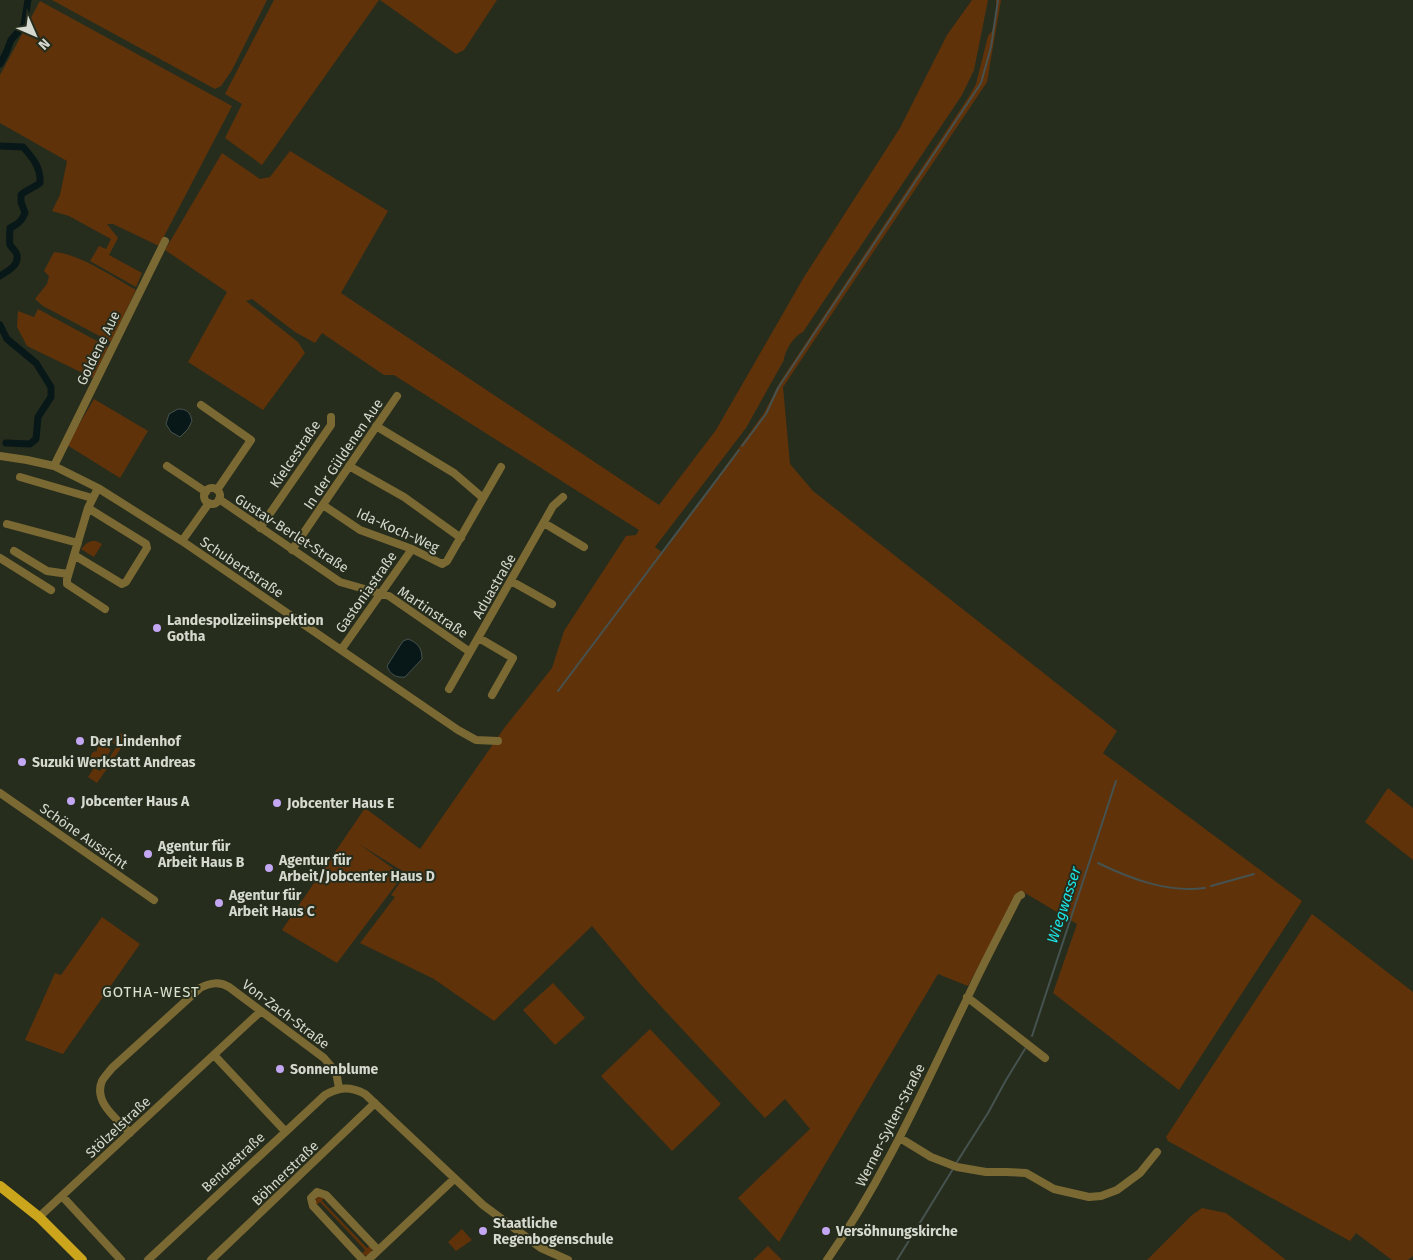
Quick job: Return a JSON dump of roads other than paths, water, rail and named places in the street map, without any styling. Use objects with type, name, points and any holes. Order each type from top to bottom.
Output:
[{"type":"main road","points":[[0,1186],[39,1217],[82,1260]]},
{"type":"street","name":"Goldene Aue","points":[[54,466],[165,241]]},
{"type":"street","name":"In der Güldenen Aue","points":[[292,550],[397,396]]},
{"type":"street","points":[[201,405],[251,440],[217,490]]},
{"type":"street","name":"Kielcestraße","points":[[260,528],[331,425],[331,417]]},
{"type":"street","points":[[376,426],[454,474],[483,498]]},
{"type":"street","name":"Schubertstraße","points":[[0,456],[54,466],[98,488],[182,541],[468,736],[482,741],[498,742]]},
{"type":"street","points":[[168,466],[206,492]]},
{"type":"street","points":[[350,466],[404,497],[461,538]]},
{"type":"street","name":"Ida-Koch-Weg","points":[[323,505],[360,530],[412,549],[442,564],[447,561],[502,467]]},
{"type":"street","points":[[20,477],[92,498]]},
{"type":"street","points":[[98,488],[88,508],[68,574],[67,584],[105,609]]},
{"type":"street","points":[[206,492],[210,489],[217,490]]},
{"type":"street","points":[[206,492],[205,496],[213,504],[219,500],[220,494],[217,490]]},
{"type":"street","name":"Aduastraße","points":[[448,689],[479,638],[553,506],[563,497]]},
{"type":"street","name":"Gustav-Berlet-Straße","points":[[219,500],[340,582],[382,593]]},
{"type":"street","points":[[182,541],[209,502]]},
{"type":"street","points":[[74,555],[122,584],[126,582],[147,548],[146,544],[88,508]]},
{"type":"street","points":[[544,523],[584,547]]},
{"type":"street","points":[[7,524],[78,543]]},
{"type":"street","name":"Gastoniastraße","points":[[341,650],[412,549]]},
{"type":"street","points":[[14,551],[47,571],[68,574]]},
{"type":"street","points":[[0,558],[51,590]]},
{"type":"street","points":[[511,581],[552,604]]},
{"type":"street","name":"Martinstraße","points":[[382,593],[470,652]]},
{"type":"street","points":[[479,638],[513,658],[492,695]]},
{"type":"street","name":"Schöne Aussicht","points":[[0,793],[154,900]]},
{"type":"street","name":"Werner-Sylten-Straße","points":[[827,1260],[854,1220],[900,1138],[968,997],[1018,897],[1021,895]]},
{"type":"street","name":"Von-Zach-Straße","points":[[130,1134],[102,1102],[100,1092],[102,1081],[112,1068],[200,988],[210,983],[225,985],[324,1058],[336,1072],[340,1088]]},
{"type":"street","points":[[968,997],[1046,1058]]},
{"type":"street","name":"Stölzelstraße","points":[[39,1217],[261,1011]]},
{"type":"street","points":[[214,1054],[285,1131]]},
{"type":"street","points":[[340,1088],[358,1090],[483,1205],[541,1248],[568,1260]]},
{"type":"street","name":"Bendastraße","points":[[153,1258],[285,1131],[325,1095],[340,1088]]},
{"type":"street","name":"Böhnerstraße","points":[[211,1260],[375,1104]]},
{"type":"street","points":[[900,1138],[931,1157],[953,1165],[986,1172],[1026,1173],[1054,1190],[1089,1197],[1101,1196],[1117,1190],[1140,1173],[1157,1152]]},
{"type":"street","points":[[368,1260],[454,1179]]},
{"type":"street","points":[[363,1260],[313,1206],[311,1198],[314,1194],[322,1192],[326,1195],[378,1250]]},
{"type":"street","points":[[62,1196],[121,1260]]},
{"type":"waterway","points":[[0,64],[11,40],[24,25],[28,0]]},
{"type":"waterway","points":[[742,446],[766,414],[778,388],[981,83],[991,47],[998,0]]},
{"type":"waterway","points":[[0,146],[23,147],[36,164],[40,178],[40,183],[21,195],[21,202],[25,213],[23,218],[10,228],[10,245],[17,259],[12,268],[0,276]]},
{"type":"waterway","points":[[0,325],[7,339],[36,363],[51,387],[51,397],[38,417],[36,439],[30,444],[6,443]]},
{"type":"waterway","points":[[558,691],[739,450]]},
{"type":"waterway","name":"Wiegwasser","points":[[1032,1036],[1116,781]]},
{"type":"waterway","points":[[1098,863],[1123,874],[1164,887],[1205,888]]},
{"type":"waterway","points":[[1211,886],[1254,874]]},
{"type":"waterway","name":"Wiegwasser","points":[[955,1165],[1025,1049]]},
{"type":"waterway","name":"Wiegwasser","points":[[897,1260],[953,1169]]},
{"type":"place","name":"Landespolizeiinspektion Gotha","points":[[157,628]]},
{"type":"place","name":"Der Lindenhof","points":[[80,741]]},
{"type":"place","name":"Suzuki Werkstatt Andreas","points":[[22,762]]},
{"type":"place","name":"Jobcenter Haus A","points":[[71,801]]},
{"type":"place","name":"Jobcenter Haus E","points":[[277,803]]},
{"type":"place","name":"Agentur für Arbeit Haus B","points":[[148,854]]},
{"type":"place","name":"Agentur für Arbeit/Jobcenter Haus D","points":[[269,868]]},
{"type":"place","name":"Agentur für Arbeit Haus C","points":[[219,903]]},
{"type":"place","name":"Sonnenblume","points":[[280,1069]]},
{"type":"place","name":"Staatliche Regenbogenschule","points":[[483,1231]]},
{"type":"place","name":"Versöhnungskirche","points":[[826,1231]]},
{"type":"district","name":"GOTHA-WEST","points":[[151,992]]}]
